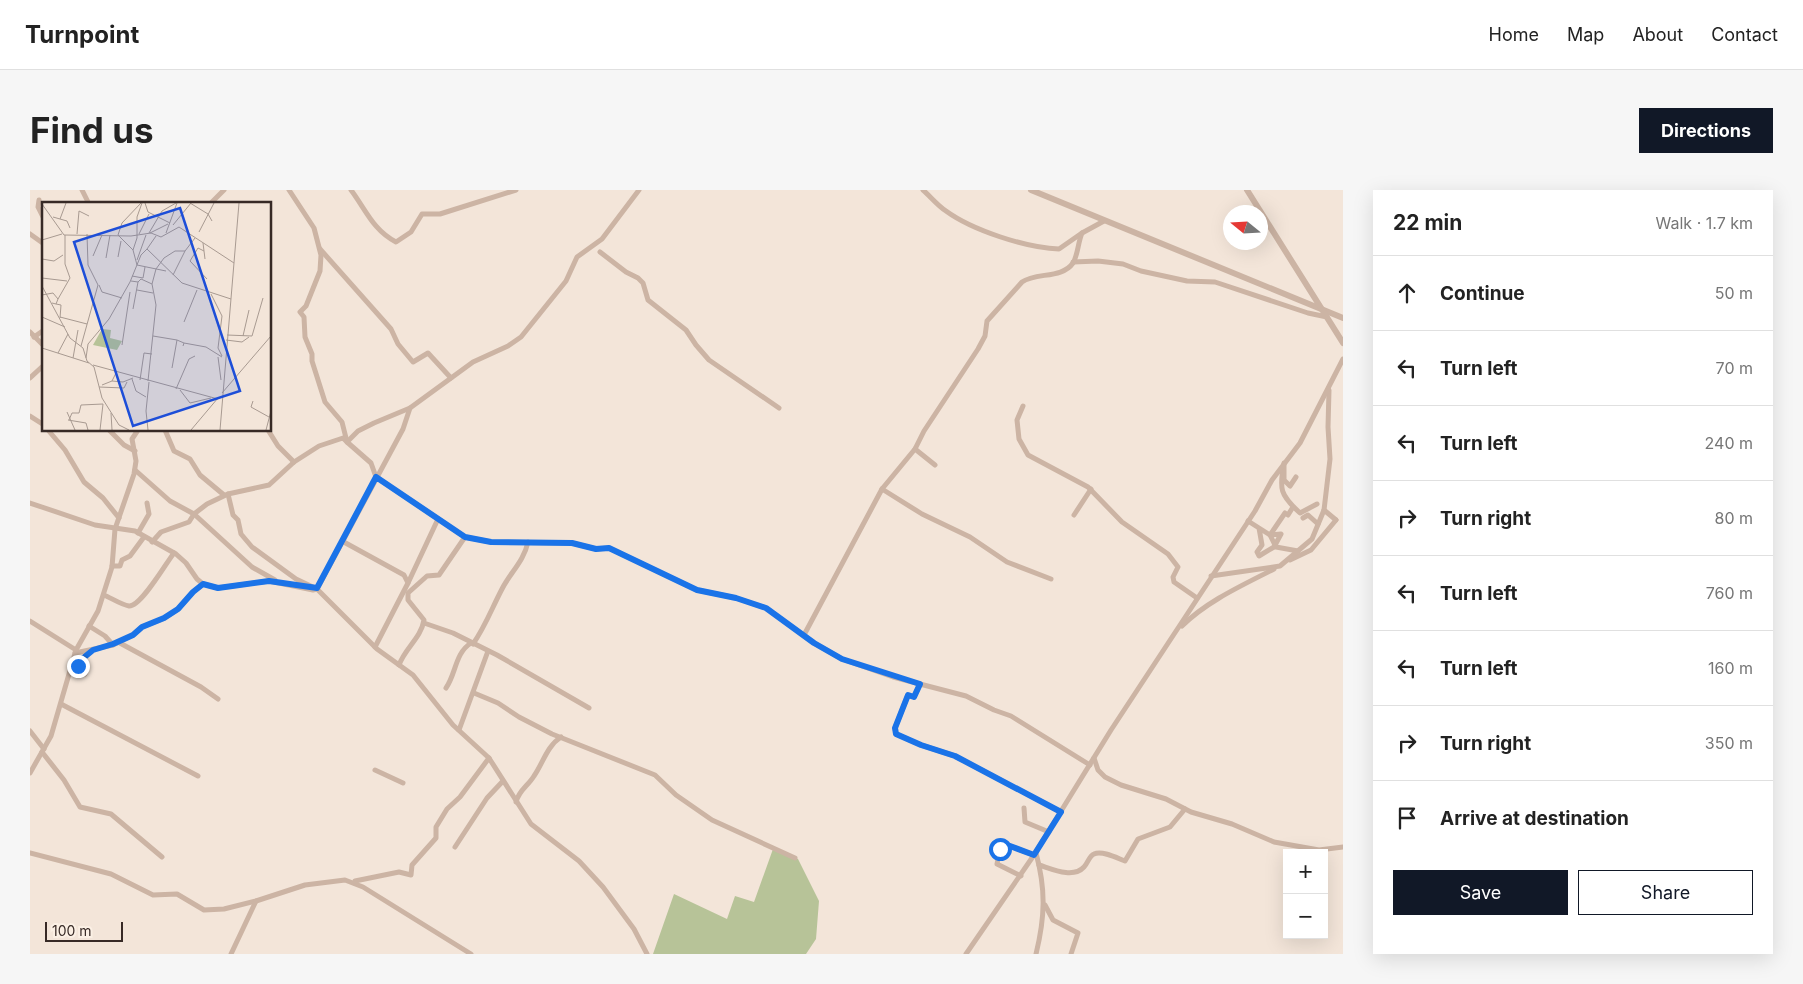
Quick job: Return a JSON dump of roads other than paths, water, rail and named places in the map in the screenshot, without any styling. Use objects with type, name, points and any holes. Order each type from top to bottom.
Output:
[{"type":"street","points":[[82,190],[88,202]]},
{"type":"street","points":[[212,202],[224,190]]},
{"type":"street","points":[[289,190],[311,221],[319,249],[320,271],[306,306],[300,312],[304,317],[305,337],[312,354],[312,361],[323,397],[342,422],[347,442]]},
{"type":"street","points":[[352,190],[365,208],[369,220],[386,237],[396,242],[411,232],[422,214],[440,214],[516,190]]},
{"type":"street","points":[[347,442],[358,431],[410,408],[473,362],[508,346],[523,336],[566,281],[577,257],[598,243],[639,190]]},
{"type":"street","points":[[922,190],[946,211],[961,220],[1017,243],[1058,249],[1104,221]]},
{"type":"street","points":[[1031,190],[1321,307],[1343,318]]},
{"type":"street","points":[[1247,190],[1343,343]]},
{"type":"street","points":[[39,200],[38,207],[42,215]]},
{"type":"street","points":[[804,635],[882,489],[915,449],[924,431],[978,349],[985,336],[988,319],[1022,282],[1028,278],[1064,270],[1073,262],[1082,233]]},
{"type":"street","points":[[30,234],[42,243]]},
{"type":"street","points":[[319,249],[391,330],[407,358],[413,362],[428,353],[451,378]]},
{"type":"street","points":[[600,252],[626,272],[638,278],[643,283],[648,300],[686,330],[696,346],[709,360],[779,408]]},
{"type":"street","points":[[1073,262],[1098,261],[1123,264],[1141,271],[1187,281],[1215,282],[1308,313],[1328,317]]},
{"type":"street","points":[[32,334],[42,344]]},
{"type":"street","points":[[966,954],[1021,876],[1175,632],[1284,463],[1300,443],[1343,360]]},
{"type":"street","points":[[30,378],[42,367]]},
{"type":"street","points":[[1312,539],[1324,510],[1330,459],[1328,427],[1330,387]]},
{"type":"street","points":[[1023,406],[1017,420],[1019,439],[1028,455],[1091,489],[1122,522],[1171,557],[1178,567],[1173,578],[1174,582],[1197,598]]},
{"type":"street","points":[[317,588],[403,429],[410,408]]},
{"type":"street","points":[[30,416],[42,424]]},
{"type":"street","points":[[49,431],[65,450],[84,482],[103,498],[119,518]]},
{"type":"street","points":[[110,431],[124,445],[134,451]]},
{"type":"street","points":[[30,772],[56,725],[76,651],[98,612],[112,566],[115,529],[132,485],[135,470],[132,431]]},
{"type":"street","points":[[132,439],[137,431]]},
{"type":"street","points":[[166,431],[174,451],[190,459],[200,475],[226,494],[242,534],[252,546],[296,579],[317,588],[375,647],[413,675],[458,730],[490,758],[534,828],[579,861],[591,874],[634,930],[648,954]]},
{"type":"street","points":[[269,431],[278,446],[294,462]]},
{"type":"street","points":[[152,542],[165,530],[189,522],[194,514],[216,498],[226,494],[269,485],[294,462],[319,446],[343,438],[371,464],[376,477],[465,537],[491,542],[572,543],[596,549],[609,548],[697,590],[736,598],[766,608],[842,659],[920,684],[966,696],[1011,716],[1090,765]]},
{"type":"street","points":[[915,449],[935,465]]},
{"type":"street","points":[[1284,463],[1284,480],[1290,486],[1296,477]]},
{"type":"street","points":[[1284,463],[1280,484],[1283,496],[1300,513],[1317,504]]},
{"type":"street","points":[[135,470],[170,501],[194,514],[252,567],[279,582]]},
{"type":"street","points":[[882,489],[922,514],[970,537],[1007,562],[1051,579]]},
{"type":"street","points":[[1074,515],[1091,489]]},
{"type":"street","points":[[30,503],[95,525],[138,533],[174,552],[203,584],[218,588],[269,581],[317,588]]},
{"type":"street","points":[[138,533],[149,514],[147,503]]},
{"type":"street","points":[[1270,535],[1284,513],[1288,515],[1293,507]]},
{"type":"street","points":[[1324,510],[1336,520]]},
{"type":"street","points":[[1302,518],[1308,515],[1318,524]]},
{"type":"street","points":[[375,647],[438,520]]},
{"type":"street","points":[[1212,576],[1280,566],[1336,520]]},
{"type":"street","points":[[1175,632],[1192,616],[1240,586],[1311,550],[1336,520]]},
{"type":"street","points":[[1248,521],[1270,535],[1275,545],[1298,551]]},
{"type":"street","points":[[1259,528],[1262,545],[1257,552],[1259,556],[1275,545],[1281,534],[1270,535]]},
{"type":"street","points":[[112,566],[120,566],[122,560],[130,556],[144,537]]},
{"type":"street","points":[[399,665],[405,652],[420,633],[424,623],[424,616],[408,600],[408,593],[427,576],[439,575],[465,537]]},
{"type":"street","points":[[342,541],[404,575],[408,583]]},
{"type":"street","points":[[446,688],[465,646],[472,643],[488,619],[501,590],[523,557],[528,542]]},
{"type":"street","points":[[104,595],[130,606],[136,604],[148,591],[174,552]]},
{"type":"street","points":[[30,621],[76,651],[93,650],[115,643],[178,609],[203,584]]},
{"type":"street","points":[[424,623],[453,633],[488,651],[538,677],[589,708]]},
{"type":"street","points":[[89,626],[115,643],[172,670],[218,699]]},
{"type":"street","points":[[74,663],[93,650]]},
{"type":"street","points":[[458,730],[488,651]]},
{"type":"street","points":[[74,663],[86,674]]},
{"type":"street","points":[[920,684],[914,697],[908,695],[895,728],[896,734],[921,745],[955,756],[1061,812]]},
{"type":"street","points":[[474,692],[498,703],[534,725],[655,775],[676,795],[712,820],[795,858]]},
{"type":"street","points":[[61,704],[198,776]]},
{"type":"street","points":[[30,731],[80,807],[111,814],[162,857]]},
{"type":"street","points":[[516,802],[520,791],[534,776],[553,744],[561,737]]},
{"type":"street","points":[[351,882],[399,872],[411,875],[412,865],[436,838],[436,827],[447,809],[460,797],[490,758]]},
{"type":"street","points":[[1094,758],[1098,770],[1105,777],[1121,785],[1166,799],[1185,809],[1288,845],[1319,850],[1343,847]]},
{"type":"street","points":[[375,770],[403,783]]},
{"type":"street","points":[[455,847],[487,798],[503,781]]},
{"type":"street","points":[[1024,808],[1025,822],[1049,832]]},
{"type":"street","points":[[1039,865],[1060,872],[1075,872],[1084,867],[1090,856],[1100,853],[1125,861],[1138,838],[1174,824],[1185,809]]},
{"type":"street","points":[[1021,876],[996,864],[1000,849],[1010,846],[1035,854]]},
{"type":"street","points":[[30,853],[111,874],[153,895],[177,894],[204,910],[224,909],[305,885],[343,880],[351,882],[423,923],[471,954]]},
{"type":"street","points":[[1035,854],[1039,865],[1044,903],[1042,930],[1036,954]]},
{"type":"street","points":[[231,954],[256,901]]},
{"type":"street","points":[[1044,903],[1053,920],[1078,933],[1071,954]]}]
